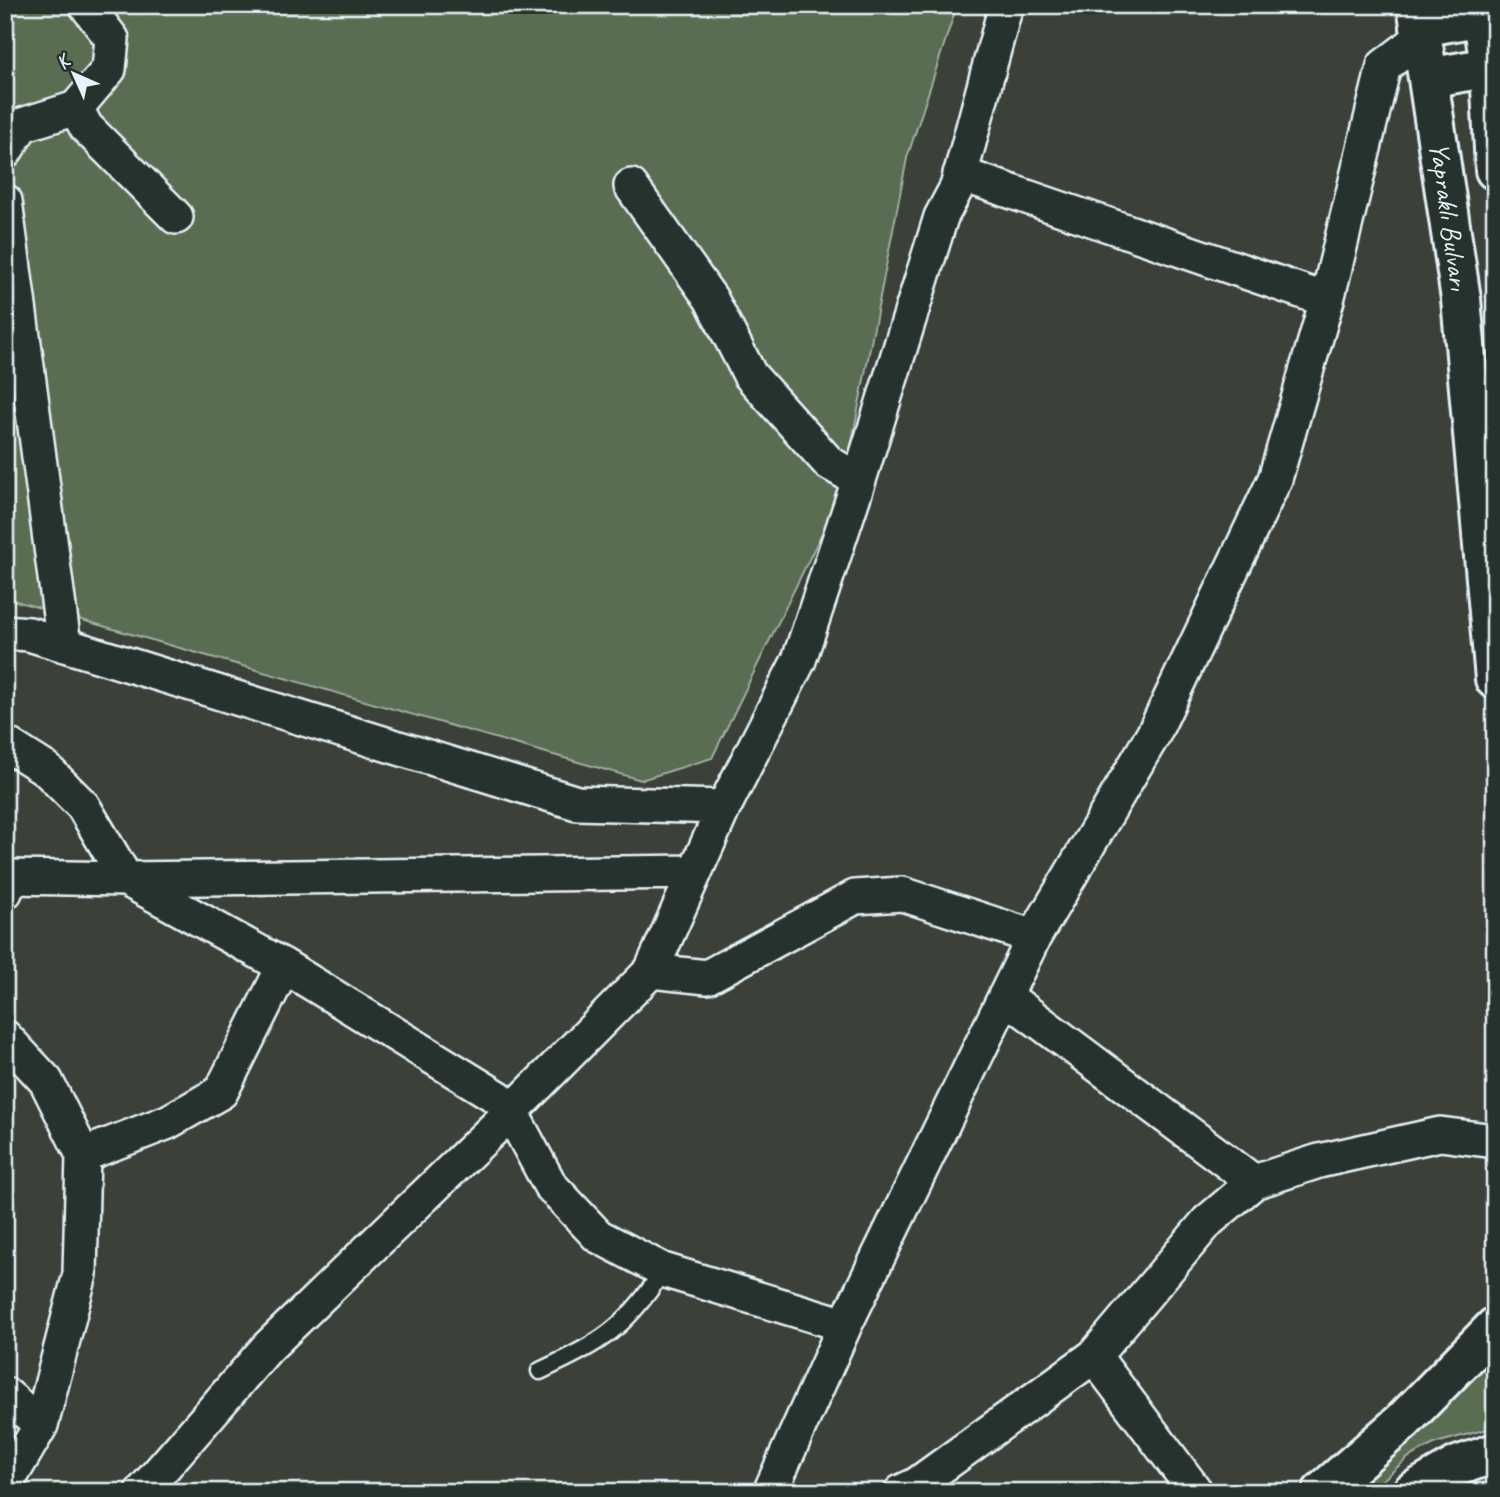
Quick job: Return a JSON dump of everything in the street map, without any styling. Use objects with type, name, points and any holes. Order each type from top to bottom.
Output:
[{"type":"main road","points":[[1420,23],[1487,32]]},
{"type":"main road","name":"Yapraklı Bulvarı","points":[[1420,23],[1461,299],[1495,679]]},
{"type":"main road","points":[[1428,78],[1487,32]]},
{"type":"main road","points":[[1487,32],[1495,170]]},
{"type":"main road","points":[[1322,1492],[1402,1422],[1495,1327]]},
{"type":"main road","points":[[1412,1492],[1457,1466],[1495,1453]]},
{"type":"street","points":[[5,152],[22,125],[76,108],[109,69],[112,39],[86,5]]},
{"type":"street","points":[[142,1492],[267,1348],[511,1112],[651,971],[724,807],[799,660],[859,480],[941,217],[960,174],[1006,5]]},
{"type":"street","points":[[770,1492],[845,1325],[1034,937],[1153,735],[1275,479],[1327,300],[1384,66],[1420,23]]},
{"type":"street","points":[[76,108],[86,127],[176,217]]},
{"type":"street","points":[[960,174],[1327,300]]},
{"type":"street","points":[[631,186],[710,299],[750,375],[830,463],[859,480]]},
{"type":"street","points":[[5,201],[64,645]]},
{"type":"street","points":[[5,632],[29,635],[64,645],[578,803],[724,807]]},
{"type":"street","points":[[5,743],[46,769],[83,806],[126,879],[284,966],[499,1098],[511,1112],[550,1185],[598,1236],[663,1270],[845,1325]]},
{"type":"street","points":[[7,881],[695,872]]},
{"type":"street","points":[[651,971],[707,978],[855,897],[902,894],[1034,937]]},
{"type":"street","points":[[83,1155],[168,1122],[221,1092],[284,966]]},
{"type":"street","points":[[1005,996],[1254,1182]]},
{"type":"street","points":[[5,1037],[46,1081],[83,1155],[80,1274],[41,1425],[5,1486]]},
{"type":"street","points":[[901,1492],[916,1485],[1094,1356],[1208,1220],[1254,1182],[1319,1161],[1440,1133],[1495,1142]]},
{"type":"street","points":[[1094,1356],[1196,1492]]},
{"type":"street","points":[[5,1394],[41,1425]]},
{"type":"lane","points":[[540,1371],[596,1345],[627,1320],[641,1305],[663,1270]]},
{"type":"green space","points":[[5,5],[957,5],[907,158],[842,492],[712,758],[641,780],[5,598]]},
{"type":"green space","points":[[1495,1353],[1495,1427],[1436,1443],[1409,1457],[1369,1492],[1349,1492]]}]
